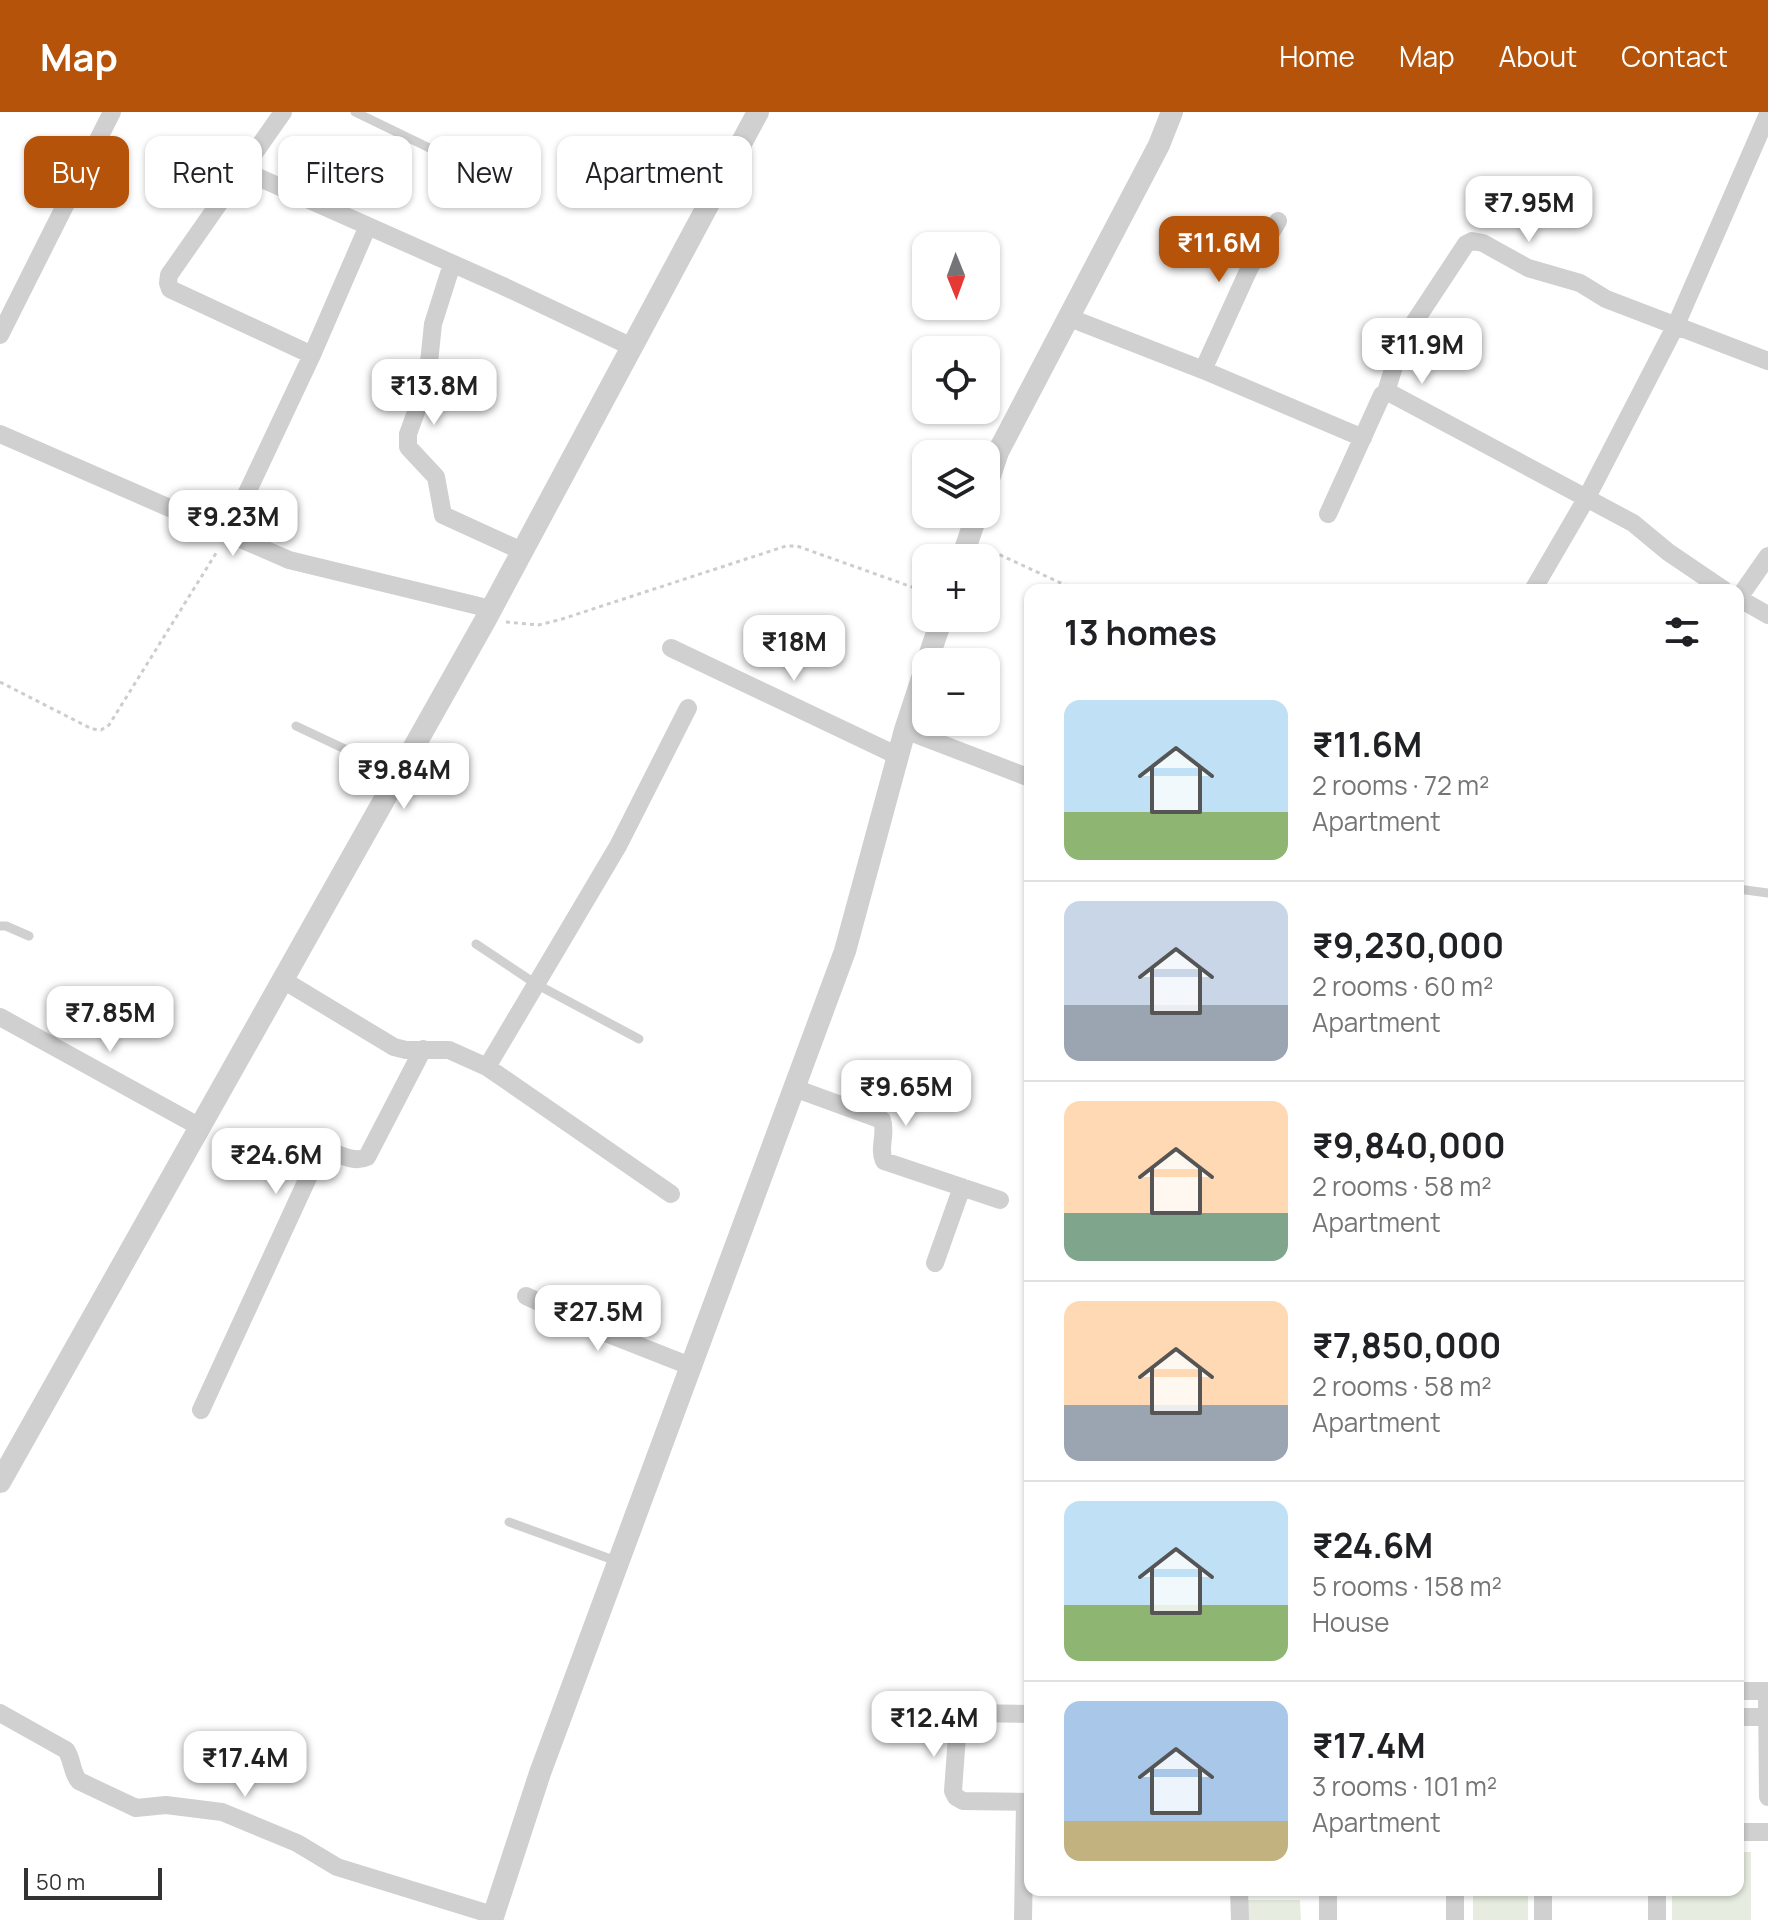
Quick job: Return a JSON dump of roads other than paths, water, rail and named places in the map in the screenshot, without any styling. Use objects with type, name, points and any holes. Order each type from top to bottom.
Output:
[{"type":"street","points":[[0,335],[112,112]]},
{"type":"street","points":[[262,142],[283,112]]},
{"type":"street","points":[[2,1475],[488,614],[758,112]]},
{"type":"street","points":[[1000,448],[1159,145],[1172,112]]},
{"type":"street","points":[[1536,584],[1586,499],[1676,325],[1768,114]]},
{"type":"street","points":[[262,179],[632,347]]},
{"type":"street","points":[[216,208],[169,275],[170,289],[312,355]]},
{"type":"street","points":[[1203,370],[1250,267],[1278,221]]},
{"type":"street","points":[[228,533],[312,355],[367,228]]},
{"type":"street","points":[[1328,514],[1386,392],[1407,332],[1466,244],[1472,241],[1483,243],[1536,271],[1580,283],[1606,299],[1768,361]]},
{"type":"street","points":[[452,264],[433,324],[427,382],[408,434],[408,447],[436,477],[443,515],[522,551]]},
{"type":"street","points":[[1070,318],[1363,438]]},
{"type":"street","points":[[1386,392],[1633,523],[1668,552],[1715,584]]},
{"type":"street","points":[[0,434],[289,560],[488,614]]},
{"type":"street","points":[[1744,590],[1768,556]]},
{"type":"street","points":[[1744,601],[1768,615]]},
{"type":"street","points":[[671,648],[898,756]]},
{"type":"street","points":[[487,1067],[618,846],[688,708]]},
{"type":"street","points":[[0,1713],[66,1750],[74,1776],[79,1781],[136,1808],[166,1805],[215,1810],[297,1843],[337,1867],[492,1918],[540,1773],[845,951],[912,709]]},
{"type":"street","points":[[905,730],[1024,776]]},
{"type":"street","points":[[283,980],[394,1047],[449,1050],[487,1067],[671,1194]]},
{"type":"street","points":[[1,1020],[200,1127]]},
{"type":"street","points":[[201,1410],[318,1156],[329,1151],[361,1161],[367,1157],[423,1049]]},
{"type":"street","points":[[794,1088],[882,1120],[885,1128],[880,1153],[884,1161],[1000,1200]]},
{"type":"street","points":[[935,1263],[962,1187]]},
{"type":"street","points":[[526,1296],[606,1333],[690,1366]]},
{"type":"street","points":[[1744,1691],[1767,1691],[1768,1797]]},
{"type":"street","points":[[1024,1714],[967,1713],[961,1717],[958,1722],[953,1791],[963,1801],[1024,1802]]},
{"type":"street","points":[[1744,1717],[1767,1717]]},
{"type":"street","points":[[1744,1832],[1768,1832]]},
{"type":"street","points":[[1023,1920],[1025,1896]]},
{"type":"street","points":[[1239,1896],[1240,1920]]},
{"type":"street","points":[[1328,1896],[1328,1920]]},
{"type":"street","points":[[1455,1896],[1455,1920]]},
{"type":"street","points":[[1543,1896],[1543,1920]]},
{"type":"street","points":[[1657,1896],[1657,1920]]},
{"type":"lane","points":[[355,112],[428,147]]},
{"type":"lane","points":[[296,726],[398,774]]},
{"type":"lane","points":[[1744,890],[1768,893]]},
{"type":"lane","points":[[0,926],[29,936]]},
{"type":"lane","points":[[476,944],[536,984],[639,1039]]},
{"type":"lane","points":[[509,1522],[619,1562]]}]
